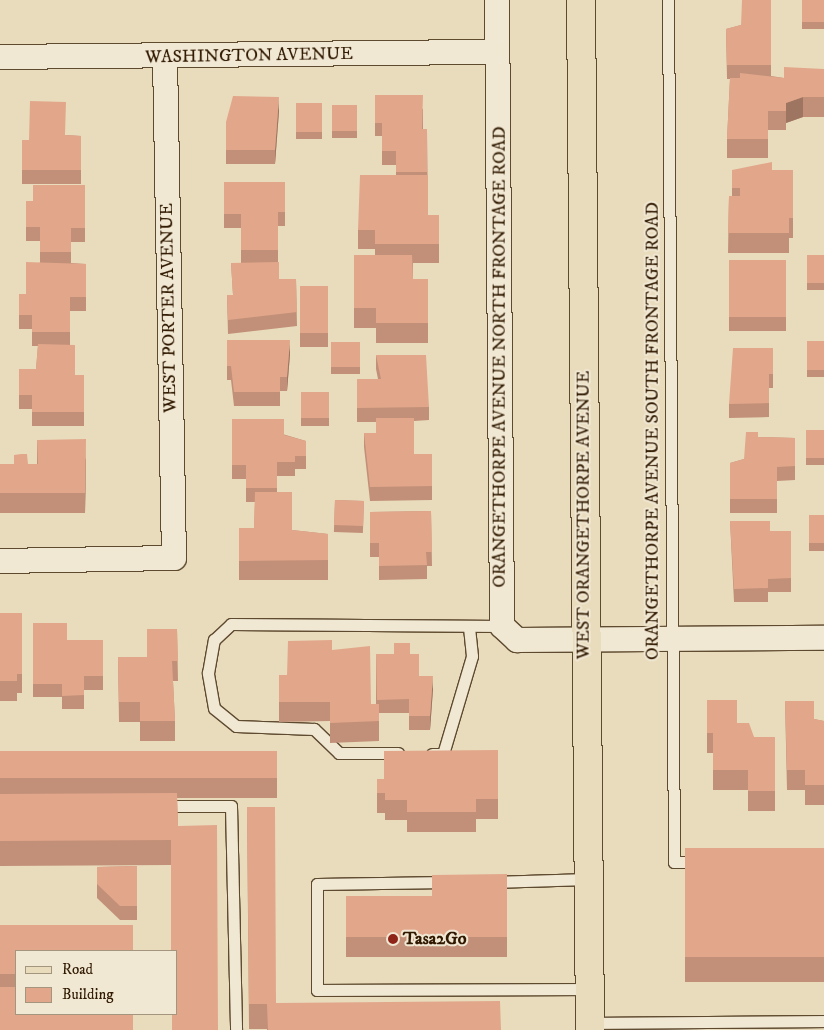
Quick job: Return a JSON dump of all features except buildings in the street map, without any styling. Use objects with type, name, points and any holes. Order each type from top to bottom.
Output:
[{"type":"main road","name":"WEST ORANGETHORPE AVENUE","points":[[581,0],[584,640],[590,1026]]},
{"type":"street","name":"ORANGETHORPE AVENUE NORTH FRONTAGE ROAD","points":[[497,0],[502,626]]},
{"type":"street","name":"WASHINGTON AVENUE","points":[[0,57],[165,57],[497,52]]},
{"type":"street","name":"WEST PORTER AVENUE","points":[[0,561],[174,558],[165,57]]},
{"type":"street","points":[[502,626],[517,640],[824,638]]},
{"type":"lane","name":"ORANGETHORPE AVENUE SOUTH FRONTAGE ROAD","points":[[668,0],[674,862],[714,861]]},
{"type":"lane","points":[[469,627],[472,656],[443,754],[339,752],[314,729],[236,726],[214,708],[208,674],[214,640],[232,624],[502,626]]},
{"type":"lane","points":[[154,806],[230,806],[236,1030]]},
{"type":"lane","points":[[481,882],[588,879]]},
{"type":"lane","points":[[462,882],[317,884],[317,990],[589,989]]},
{"type":"lane","points":[[590,1026],[824,1021]]},
{"type":"place","name":"Tasa2Go","points":[[393,939]]}]
